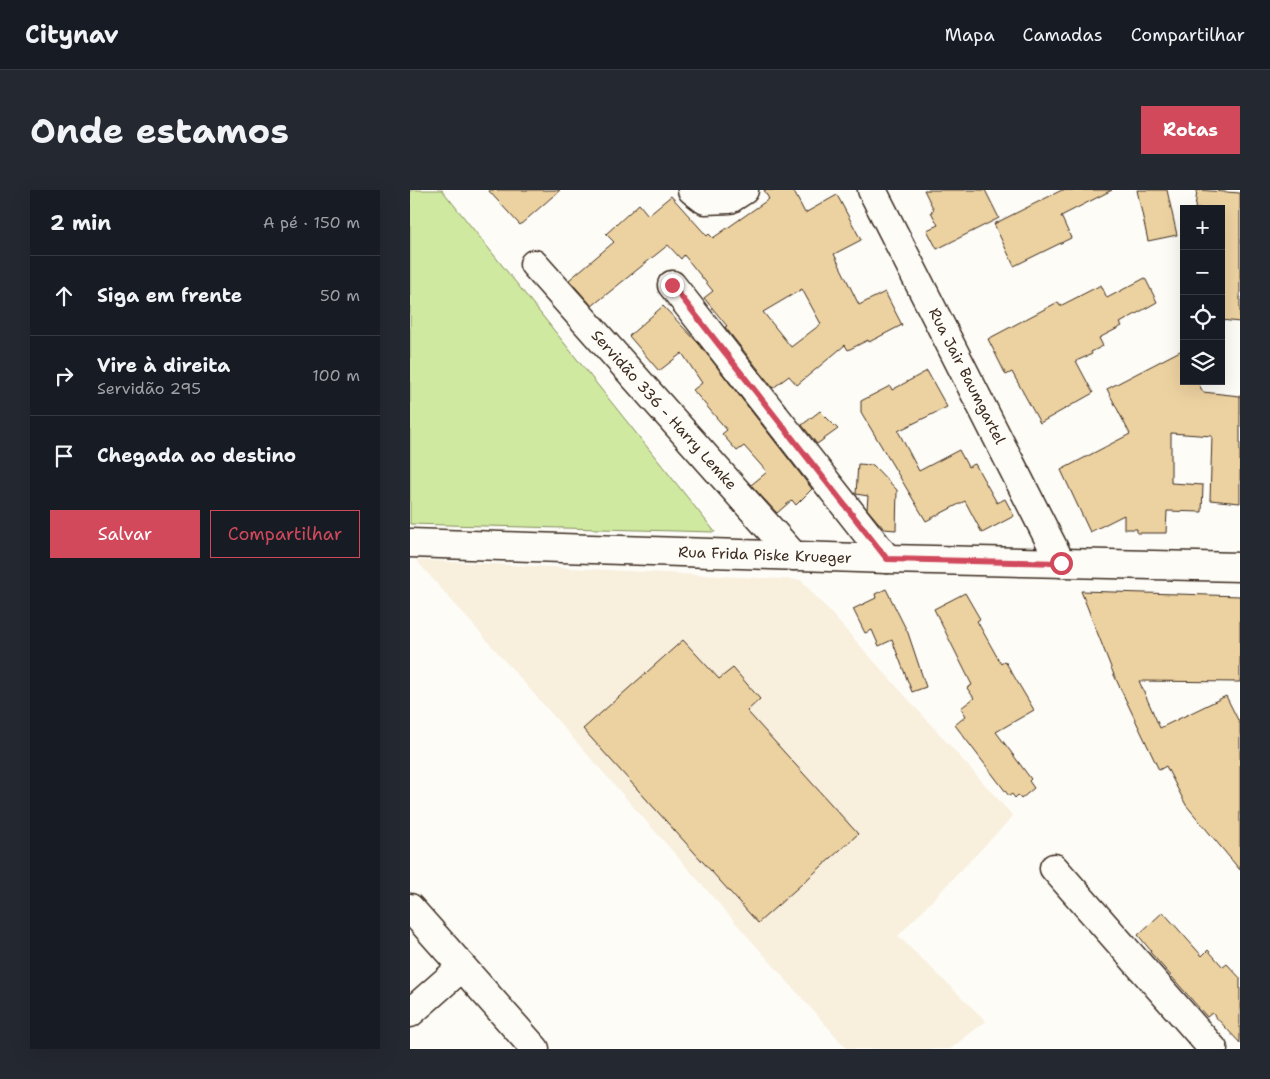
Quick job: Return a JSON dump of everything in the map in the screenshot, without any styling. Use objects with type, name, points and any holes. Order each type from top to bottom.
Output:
[{"type":"street","points":[[692,190],[705,200],[730,199],[744,190]]},
{"type":"street","name":"Rua Jair Baumgartel","points":[[872,190],[1061,563]]},
{"type":"street","name":"Servidão 336 - Harry Lemke","points":[[534,264],[794,556]]},
{"type":"street","points":[[672,285],[887,559]]},
{"type":"street","name":"Rua Frida Piske Krueger","points":[[410,543],[887,559],[1240,568]]},
{"type":"street","points":[[1054,868],[1213,1049]]},
{"type":"street","points":[[410,908],[535,1049]]},
{"type":"street","points":[[410,1013],[462,967]]},
{"type":"shaded area","points":[[416,560],[801,580],[1013,816],[898,936],[986,1021],[950,1049],[847,1049]]},
{"type":"green space","points":[[410,190],[442,190],[715,532],[410,524]]},
{"type":"building","points":[[488,190],[560,190],[520,225]]},
{"type":"building","points":[[764,190],[793,190],[805,213],[837,195],[861,240],[834,254],[859,305],[885,292],[902,325],[869,342],[868,340],[848,350],[845,345],[797,385],[789,376],[773,388],[704,298],[713,291],[684,255],[681,259],[668,245],[592,306],[569,280],[614,242],[606,234],[639,204],[648,215],[671,196],[707,236],[709,234],[713,238],[769,199]],"holes":[[[802,289],[821,324],[791,347],[763,312]]]},
{"type":"building","points":[[924,190],[985,190],[999,218],[937,249],[927,230],[938,225],[931,212],[934,210]]},
{"type":"building","points":[[1062,190],[1112,190],[1061,216],[1071,238],[1014,266],[994,224]]},
{"type":"building","points":[[1137,190],[1167,190],[1177,235],[1148,241]]},
{"type":"building","points":[[1197,190],[1240,193],[1240,322],[1225,320],[1225,205],[1195,205]]},
{"type":"building","points":[[1145,278],[1157,302],[1120,323],[1122,326],[1099,338],[1103,346],[1091,352],[1092,354],[1076,361],[1093,393],[1040,423],[1012,372],[1006,375],[988,339],[1058,302],[1060,306],[1101,285],[1107,298]]},
{"type":"building","points":[[663,306],[699,344],[812,489],[796,505],[792,500],[777,513],[751,485],[767,472],[744,446],[737,451],[722,434],[727,430],[693,390],[702,383],[682,353],[659,371],[629,336]]},
{"type":"building","points":[[1180,351],[1180,385],[1199,385],[1203,392],[1240,396],[1240,503],[1210,500],[1212,436],[1171,433],[1171,483],[1203,485],[1202,512],[1167,511],[1166,533],[1137,533],[1137,529],[1124,529],[1124,515],[1090,532],[1061,470],[1130,434],[1107,389]]},
{"type":"building","points":[[927,371],[947,407],[898,431],[919,471],[959,450],[968,467],[975,464],[997,503],[1005,499],[1014,516],[982,533],[965,501],[926,521],[861,412],[861,401],[890,386],[892,390]]},
{"type":"building","points":[[820,411],[838,429],[817,444],[802,425]]},
{"type":"building","points":[[858,464],[873,465],[897,490],[896,530],[884,529],[867,509],[868,496],[856,494]]},
{"type":"building","points":[[886,589],[908,633],[926,687],[912,692],[892,640],[879,646],[872,630],[865,633],[853,609],[876,598],[875,594]]},
{"type":"building","points":[[1081,591],[1240,596],[1240,682],[1139,681],[1160,728],[1226,696],[1240,724],[1240,870],[1186,805],[1166,766],[1159,770],[1114,675]]},
{"type":"building","points":[[965,593],[980,619],[977,621],[1001,664],[1005,661],[1034,710],[996,732],[1031,779],[1029,781],[1034,788],[1021,799],[1018,795],[1015,798],[1012,794],[1009,796],[955,725],[966,716],[961,708],[974,698],[967,688],[972,685],[934,609]]},
{"type":"building","points":[[683,640],[719,679],[733,668],[760,699],[747,711],[858,834],[758,923],[583,729]]},
{"type":"building","points":[[1163,912],[1202,956],[1208,950],[1223,967],[1227,964],[1240,978],[1240,1043],[1212,1013],[1207,1017],[1150,952],[1138,935]]},
{"type":"route","points":[[672,285],[887,559],[1061,563]]}]
